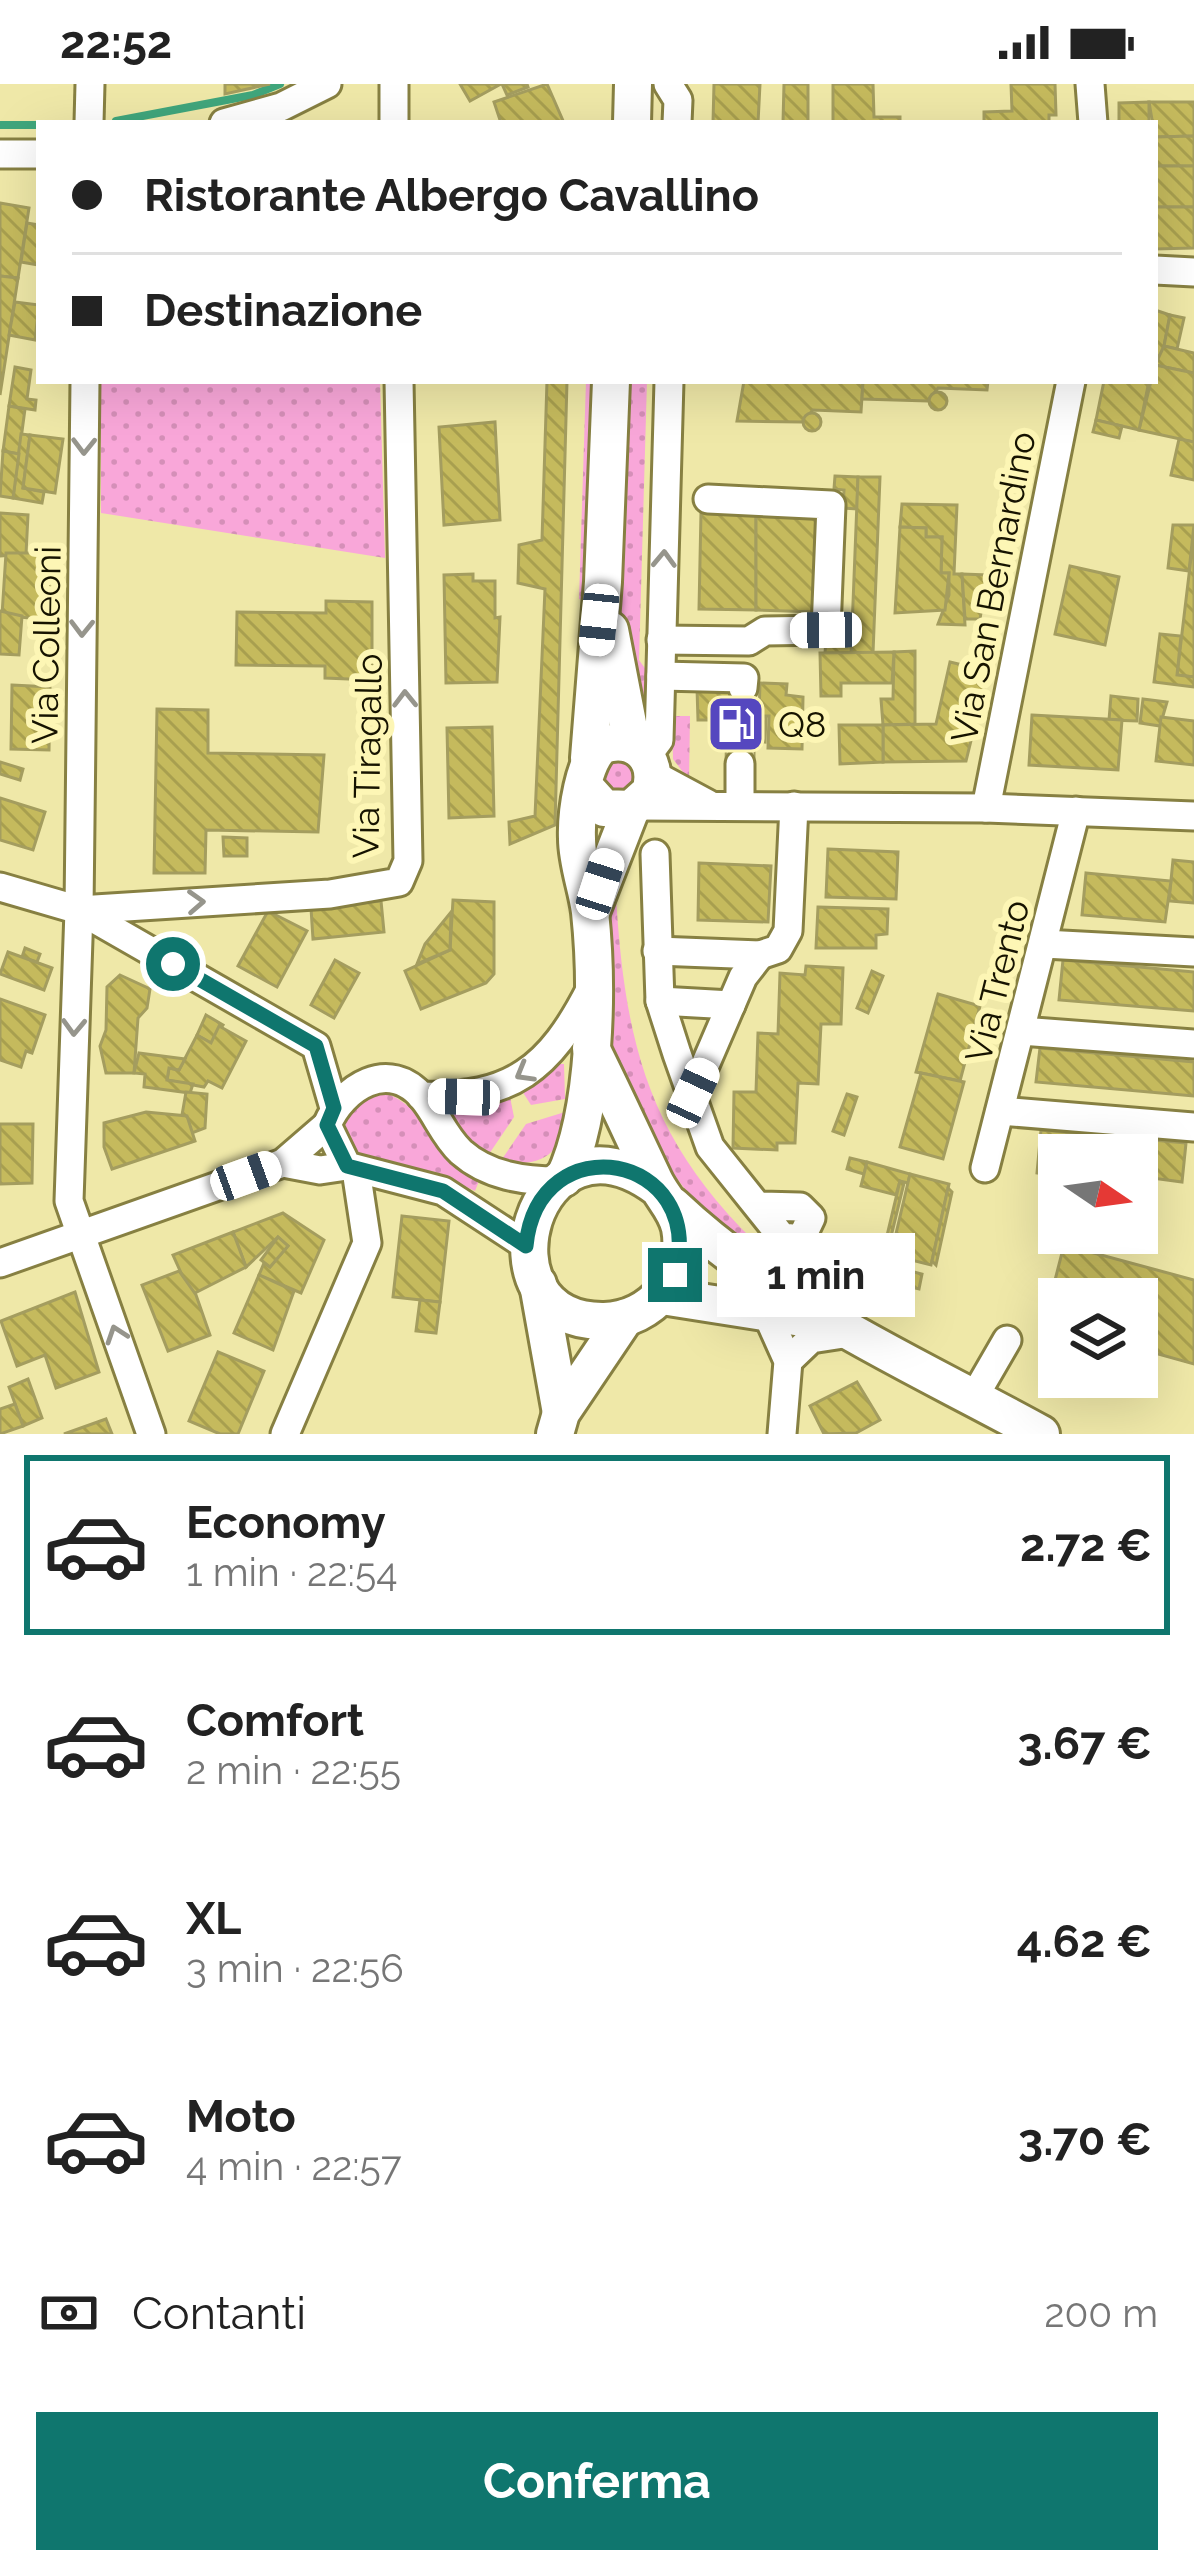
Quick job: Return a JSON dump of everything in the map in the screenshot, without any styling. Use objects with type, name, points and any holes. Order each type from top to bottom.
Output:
[{"type":"main road","points":[[608,84],[609,120]]},
{"type":"main road","points":[[632,120],[633,84]]},
{"type":"main road","points":[[558,1424],[538,1284],[526,1246],[535,1209],[561,1179],[580,1145],[591,1048],[590,915],[576,838],[587,773],[603,582],[610,384]]},
{"type":"main road","points":[[590,915],[640,778],[603,582]]},
{"type":"main road","points":[[587,773],[603,745],[640,778]]},
{"type":"main road","points":[[587,773],[604,808],[640,778]]},
{"type":"main road","points":[[558,1424],[625,1318],[662,1296],[681,1251],[664,1196],[591,1048]]},
{"type":"main road","points":[[561,1179],[582,1169],[622,1168],[664,1196],[708,1239],[837,1327],[1041,1434]]},
{"type":"main road","points":[[538,1284],[554,1304],[576,1316],[625,1318]]},
{"type":"main road","points":[[662,1296],[837,1327]]},
{"type":"street","points":[[89,120],[90,84]]},
{"type":"street","points":[[234,120],[280,107],[327,84]]},
{"type":"street","points":[[394,84],[394,120]]},
{"type":"street","points":[[668,84],[678,100],[677,120]]},
{"type":"street","points":[[1090,84],[1093,120]]},
{"type":"street","points":[[0,154],[36,154]]},
{"type":"street","points":[[1158,270],[1194,272]]},
{"type":"street","name":"Via Colleoni","points":[[85,384],[79,910],[69,1201],[151,1434]]},
{"type":"street","points":[[669,384],[659,740],[640,778],[686,810],[708,804],[1194,816]]},
{"type":"street","name":"Via San Bernardino","points":[[986,808],[1070,384]]},
{"type":"street","name":"Via Tiragallo","points":[[79,910],[330,894],[398,882],[408,861],[399,389]]},
{"type":"street","points":[[661,640],[749,641],[765,631],[826,630],[831,505],[708,499]]},
{"type":"street","points":[[661,676],[744,678],[743,688]]},
{"type":"street","points":[[740,764],[740,806]]},
{"type":"street","points":[[657,950],[760,955],[778,949],[788,931],[794,806]]},
{"type":"street","name":"Via Trento","points":[[985,1168],[1076,811]]},
{"type":"street","points":[[655,854],[661,1001],[710,1147],[759,1206]]},
{"type":"street","points":[[0,887],[79,910],[316,1046],[330,1117],[351,1168],[367,1243],[285,1434]]},
{"type":"street","points":[[1044,944],[1194,952]]},
{"type":"street","points":[[693,1093],[742,976],[760,955]]},
{"type":"street","points":[[0,1264],[283,1163],[330,1117],[346,1091],[367,1080],[394,1082],[422,1096],[464,1097],[492,1090],[537,1067],[571,1027],[590,990]]},
{"type":"street","points":[[661,1001],[731,1005]]},
{"type":"street","points":[[1022,1031],[1194,1044]]},
{"type":"street","points":[[422,1096],[462,1154],[490,1171],[561,1179]]},
{"type":"street","points":[[1000,1111],[1194,1127]]},
{"type":"street","points":[[283,1163],[320,1170],[351,1168],[443,1191],[526,1246]]},
{"type":"street","points":[[766,1312],[788,1361],[782,1434]]},
{"type":"street","points":[[788,1361],[811,1339],[837,1327]]},
{"type":"street","points":[[974,1397],[1007,1340]]},
{"type":"shaded area","points":[[101,384],[380,384],[385,558],[101,513]]},
{"type":"shaded area","points":[[586,384],[595,384],[583,600],[579,599]]},
{"type":"shaded area","points":[[627,384],[647,384],[639,660],[652,678],[651,705],[640,705],[622,644]]},
{"type":"shaded area","points":[[672,716],[690,716],[689,780],[673,759]]},
{"type":"shaded area","points":[[619,760],[631,765],[636,777],[631,789],[619,794],[607,789],[602,777],[607,765]]},
{"type":"shaded area","points":[[616,897],[626,997],[649,1084],[689,1164],[754,1241],[750,1251],[684,1188],[648,1133],[621,1075],[607,994],[608,901]]},
{"type":"shaded area","points":[[564,1064],[565,1099],[531,1105],[522,1091]]},
{"type":"shaded area","points":[[383,1092],[410,1108],[454,1160],[479,1181],[475,1191],[435,1172],[361,1161],[347,1137],[348,1116],[358,1098]]},
{"type":"shaded area","points":[[510,1097],[514,1117],[487,1157],[443,1110],[481,1108]]},
{"type":"shaded area","points":[[565,1112],[560,1140],[547,1156],[527,1163],[500,1162],[526,1124]]},
{"type":"building","points":[[225,84],[270,84],[225,94]]},
{"type":"building","points":[[460,84],[501,84],[470,101]]},
{"type":"building","points":[[502,84],[527,84],[528,87],[507,95]]},
{"type":"building","points":[[547,84],[563,120],[500,120],[494,102]]},
{"type":"building","points":[[714,84],[760,84],[758,120],[713,120]]},
{"type":"building","points":[[784,84],[808,84],[808,120],[783,120]]},
{"type":"building","points":[[833,84],[873,84],[874,117],[900,117],[900,120],[833,120]]},
{"type":"building","points":[[1011,84],[1055,84],[1056,115],[1049,115],[1049,120],[984,120],[984,112],[1012,111]]},
{"type":"building","points":[[1149,102],[1194,102],[1194,136],[1158,137],[1158,120],[1152,120]]},
{"type":"building","points":[[1149,102],[1149,120],[1119,120],[1119,103]]},
{"type":"building","points":[[1194,136],[1194,166],[1158,166],[1158,137]]},
{"type":"building","points":[[1158,166],[1194,166],[1194,207],[1158,207]]},
{"type":"building","points":[[0,203],[29,208],[18,278],[0,276]]},
{"type":"building","points":[[1158,207],[1194,207],[1194,248],[1158,249]]},
{"type":"building","points":[[27,223],[36,224],[36,265],[21,262]]},
{"type":"building","points":[[0,276],[18,278],[0,395]]},
{"type":"building","points":[[15,302],[36,305],[35,340],[9,335]]},
{"type":"building","points":[[1158,311],[1170,315],[1162,356],[1158,356]]},
{"type":"building","points":[[1170,315],[1184,318],[1177,349],[1164,346]]},
{"type":"building","points":[[1164,346],[1194,353],[1194,373],[1158,366]]},
{"type":"building","points":[[1158,366],[1194,373],[1194,442],[1139,430],[1150,384],[1158,384]]},
{"type":"building","points":[[15,367],[31,370],[27,399],[36,400],[35,410],[9,406]]},
{"type":"building","points":[[547,384],[567,384],[555,825],[510,844],[509,822],[535,816],[545,589],[518,583],[519,545],[542,540]]},
{"type":"building","points":[[743,384],[863,384],[861,412],[813,410],[802,422],[737,421]]},
{"type":"building","points":[[863,384],[988,384],[987,390],[938,388],[928,401],[862,399]]},
{"type":"building","points":[[1103,384],[1148,384],[1139,430],[1096,420]]},
{"type":"building","points":[[938,392],[947,401],[938,410],[929,401]]},
{"type":"building","points":[[9,406],[25,409],[19,454],[3,451]]},
{"type":"building","points":[[812,413],[821,422],[812,431],[803,422]]},
{"type":"building","points":[[1096,420],[1122,426],[1119,438],[1093,432]]},
{"type":"building","points":[[495,422],[500,520],[444,525],[439,427]]},
{"type":"building","points":[[21,434],[30,435],[23,488],[44,492],[42,503],[13,498]]},
{"type":"building","points":[[30,435],[63,439],[55,493],[23,488]]},
{"type":"building","points":[[1179,439],[1194,442],[1194,480],[1171,475]]},
{"type":"building","points":[[3,451],[19,454],[13,498],[0,496]]},
{"type":"building","points":[[835,476],[858,477],[857,509],[843,508],[844,490],[834,489]]},
{"type":"building","points":[[858,477],[880,477],[873,653],[851,654]]},
{"type":"building","points":[[902,504],[957,505],[954,574],[962,574],[965,625],[938,624],[949,595],[949,573],[941,573],[942,537],[926,537],[926,528],[900,527]]},
{"type":"building","points":[[701,512],[756,515],[756,610],[699,609]]},
{"type":"building","points":[[0,513],[28,515],[26,554],[0,556]]},
{"type":"building","points":[[756,515],[821,519],[818,612],[756,610]]},
{"type":"building","points":[[1173,525],[1194,525],[1189,571],[1168,568]]},
{"type":"building","points":[[900,527],[926,528],[926,537],[942,537],[941,573],[949,573],[945,610],[895,613]]},
{"type":"building","points":[[1194,533],[1194,677],[1177,675]]},
{"type":"building","points":[[6,553],[51,553],[47,620],[2,615]]},
{"type":"building","points":[[1070,566],[1119,577],[1105,645],[1055,634]]},
{"type":"building","points":[[473,574],[473,581],[495,581],[495,618],[500,617],[497,682],[446,683],[444,575]]},
{"type":"building","points":[[962,574],[987,575],[980,619],[965,619]]},
{"type":"building","points":[[326,601],[372,602],[372,680],[325,678],[325,666],[236,665],[237,612],[326,613]]},
{"type":"building","points":[[0,611],[22,616],[19,655],[0,654]]},
{"type":"building","points":[[839,616],[853,617],[851,654],[825,653],[826,639],[838,638]]},
{"type":"building","points":[[1160,634],[1181,636],[1177,675],[1194,677],[1194,687],[1154,682]]},
{"type":"building","points":[[915,651],[915,724],[883,725],[881,699],[893,699],[894,652]]},
{"type":"building","points":[[894,652],[892,683],[841,683],[841,696],[821,696],[820,653]]},
{"type":"building","points":[[950,662],[988,671],[966,761],[883,762],[883,725],[936,724]]},
{"type":"building","points":[[760,683],[787,684],[786,695],[803,697],[802,749],[768,748],[769,716],[759,716]]},
{"type":"building","points":[[12,685],[50,687],[49,750],[11,749]]},
{"type":"building","points":[[697,688],[755,688],[754,716],[766,717],[765,742],[754,741],[754,765],[726,764],[727,720],[698,720]]},
{"type":"building","points":[[1111,696],[1138,699],[1137,721],[1109,720]]},
{"type":"building","points":[[1143,699],[1167,702],[1160,726],[1140,723]]},
{"type":"building","points":[[157,709],[208,710],[208,753],[324,755],[318,832],[206,830],[205,873],[154,873]]},
{"type":"building","points":[[1032,715],[1122,720],[1118,770],[1029,765]]},
{"type":"building","points":[[1161,717],[1194,721],[1194,765],[1156,761]]},
{"type":"building","points":[[839,725],[883,725],[883,762],[840,764]]},
{"type":"building","points":[[492,727],[494,816],[449,818],[447,728]]},
{"type":"building","points":[[0,762],[23,769],[20,780],[0,774]]},
{"type":"building","points":[[0,798],[45,812],[33,850],[0,840]]},
{"type":"building","points":[[223,837],[247,838],[247,856],[224,856]]},
{"type":"building","points":[[828,849],[898,852],[896,899],[826,897]]},
{"type":"building","points":[[1173,860],[1194,862],[1194,903],[1169,901]]},
{"type":"building","points":[[699,863],[771,866],[768,922],[698,920]]},
{"type":"building","points":[[1086,873],[1171,881],[1165,922],[1082,915]]},
{"type":"building","points":[[453,900],[494,902],[494,974],[486,983],[421,1009],[405,971],[450,950]]},
{"type":"building","points":[[381,901],[384,932],[313,939],[311,908]]},
{"type":"building","points":[[818,907],[888,909],[887,934],[876,935],[876,948],[816,948]]},
{"type":"building","points":[[268,911],[307,931],[277,987],[238,966]]},
{"type":"building","points":[[451,912],[450,950],[417,964],[425,944]]},
{"type":"building","points":[[25,948],[40,954],[37,962],[22,957]]},
{"type":"building","points":[[8,952],[52,968],[44,990],[0,974]]},
{"type":"building","points":[[335,960],[359,973],[334,1018],[311,1005]]},
{"type":"building","points":[[1063,960],[1194,972],[1194,1011],[1059,1000]]},
{"type":"building","points":[[806,966],[843,968],[841,1024],[821,1024],[818,1084],[798,1083],[795,1143],[777,1143],[777,1150],[733,1148],[734,1092],[756,1092],[758,1033],[778,1034],[780,973],[805,975]]},
{"type":"building","points":[[872,971],[883,976],[868,1013],[857,1008]]},
{"type":"building","points":[[120,975],[150,989],[147,1008],[138,1018],[134,1073],[106,1073],[100,1046],[106,1030],[107,987]]},
{"type":"building","points":[[938,994],[980,1006],[960,1081],[916,1072]]},
{"type":"building","points":[[0,999],[45,1015],[32,1053],[26,1051],[21,1067],[0,1060]]},
{"type":"building","points":[[206,1015],[223,1025],[211,1043],[197,1035]]},
{"type":"building","points":[[219,1026],[246,1041],[222,1088],[208,1081],[204,1087],[167,1080],[169,1068],[179,1070],[197,1035],[211,1043]]},
{"type":"building","points":[[1040,1048],[1194,1062],[1194,1096],[1036,1082]]},
{"type":"building","points":[[139,1053],[185,1059],[179,1070],[169,1068],[167,1080],[193,1084],[190,1093],[144,1087],[145,1074],[134,1073]]},
{"type":"building","points":[[921,1073],[964,1082],[943,1159],[900,1147]]},
{"type":"building","points":[[186,1092],[207,1094],[205,1128],[192,1133],[182,1115]]},
{"type":"building","points":[[847,1094],[857,1097],[844,1135],[833,1131]]},
{"type":"building","points":[[146,1112],[187,1116],[195,1141],[112,1169],[104,1147],[104,1123]]},
{"type":"building","points":[[0,1124],[33,1124],[32,1183],[0,1184]]},
{"type":"building","points":[[1158,1140],[1186,1143],[1182,1182],[1158,1179]]},
{"type":"building","points":[[850,1158],[867,1162],[864,1174],[847,1169]]},
{"type":"building","points":[[867,1162],[910,1174],[908,1183],[900,1181],[896,1195],[861,1186]]},
{"type":"building","points":[[910,1174],[949,1184],[931,1265],[891,1255]]},
{"type":"building","points":[[900,1181],[904,1183],[889,1245],[885,1244]]},
{"type":"building","points":[[948,1188],[952,1192],[936,1265],[932,1261]]},
{"type":"building","points":[[283,1213],[324,1240],[301,1293],[259,1275],[264,1263],[270,1267],[288,1246],[278,1237],[246,1267],[233,1232]]},
{"type":"building","points":[[402,1216],[449,1221],[440,1302],[393,1297]]},
{"type":"building","points":[[233,1232],[246,1267],[191,1295],[173,1255]]},
{"type":"building","points":[[278,1237],[288,1246],[270,1267],[261,1260]]},
{"type":"building","points":[[1062,1254],[1097,1254],[1194,1280],[1194,1364],[1158,1354],[1158,1278],[1056,1278]]},
{"type":"building","points":[[902,1269],[922,1274],[919,1289],[898,1284]]},
{"type":"building","points":[[179,1271],[196,1295],[210,1335],[168,1351],[142,1285]]},
{"type":"building","points":[[259,1275],[294,1291],[273,1350],[234,1333]]},
{"type":"building","points":[[75,1292],[99,1372],[56,1388],[45,1355],[17,1366],[1,1321]]},
{"type":"building","points":[[420,1300],[440,1302],[436,1333],[416,1331]]},
{"type":"building","points":[[218,1352],[264,1371],[238,1434],[220,1434],[189,1421]]},
{"type":"building","points":[[28,1379],[42,1418],[23,1426],[9,1387]]},
{"type":"building","points":[[857,1382],[880,1420],[856,1433],[824,1434],[810,1406]]},
{"type":"building","points":[[15,1404],[23,1426],[0,1434],[0,1409]]},
{"type":"building","points":[[106,1419],[112,1434],[64,1434]]},
{"type":"waterway","points":[[121,120],[253,95],[280,84]]},
{"type":"waterway","points":[[0,125],[36,125]]},
{"type":"tunnel","points":[[740,764],[743,688]]},
{"type":"place","name":"Q8","points":[[736,724]]},
{"type":"route","points":[[173,964],[316,1046],[334,1108],[327,1125],[347,1166],[443,1191],[526,1246],[535,1209],[559,1180],[582,1169],[622,1168],[641,1175],[670,1204],[680,1227],[675,1275]]}]
